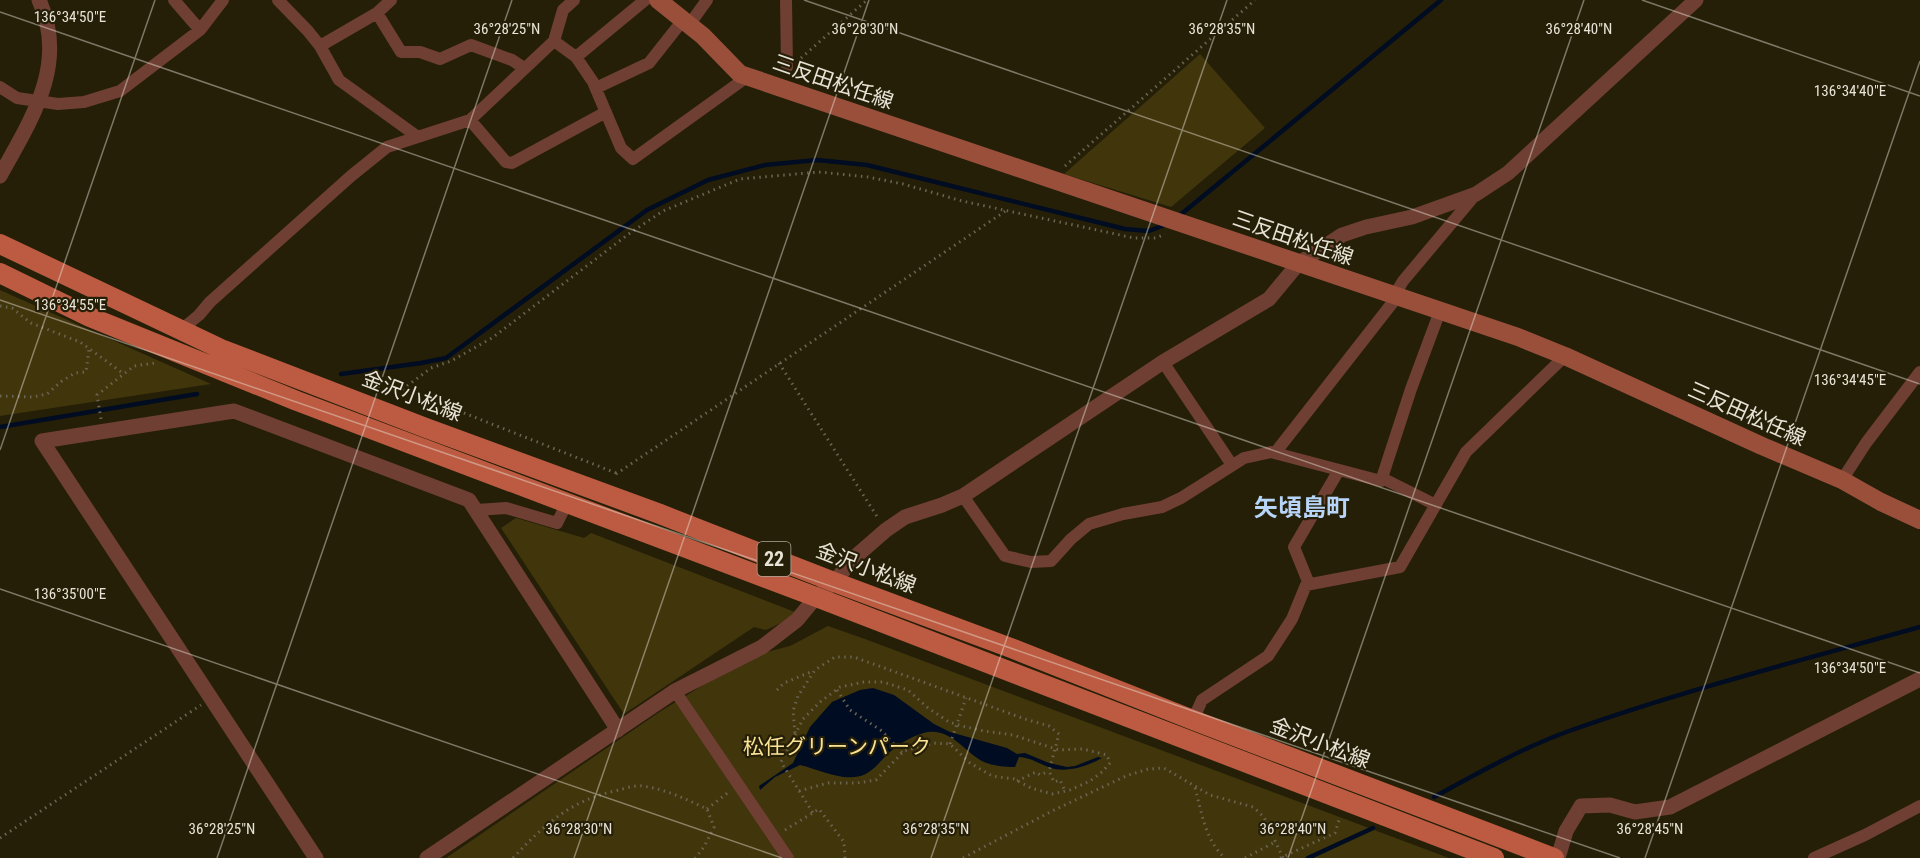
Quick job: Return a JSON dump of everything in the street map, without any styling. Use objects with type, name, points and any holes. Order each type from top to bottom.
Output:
[{"type":"main road","name":"三反田松任線","points":[[658,0],[703,36],[740,74],[747,77],[1518,337],[1842,480],[1920,520]]},
{"type":"main road","name":"金沢小松線","points":[[0,244],[221,349],[1011,648],[1556,858]]},
{"type":"main road","name":"22","points":[[0,273],[90,317],[173,351],[1494,858]]},
{"type":"street","points":[[0,176],[40,100],[50,65],[50,37],[39,0]]},
{"type":"street","points":[[174,0],[200,30]]},
{"type":"street","points":[[0,87],[17,98],[58,104],[84,102],[120,91],[200,30],[223,0]]},
{"type":"street","points":[[278,0],[320,46],[339,80],[418,137]]},
{"type":"street","points":[[320,46],[377,13],[391,0]]},
{"type":"street","points":[[554,0],[563,10]]},
{"type":"street","points":[[181,330],[387,147],[470,120],[554,41],[563,10],[574,0]]},
{"type":"street","points":[[576,57],[645,0]]},
{"type":"street","points":[[596,88],[649,63],[707,0]]},
{"type":"street","points":[[786,0],[788,67]]},
{"type":"street","points":[[427,858],[675,692],[762,647],[797,620],[855,557],[886,530],[905,517],[963,496],[1163,362],[1269,299],[1299,264],[1342,235],[1366,227],[1412,218],[1476,194],[1508,173],[1696,0]]},
{"type":"street","points":[[377,13],[401,52],[420,52],[440,59],[471,45],[512,60],[524,68]]},
{"type":"street","points":[[554,41],[576,57],[596,88],[621,148],[633,159],[747,77]]},
{"type":"street","points":[[470,120],[506,162],[512,163],[606,112]]},
{"type":"street","points":[[1275,453],[1395,296],[1403,281],[1476,194]]},
{"type":"street","points":[[963,496],[1005,556],[1031,562],[1050,561],[1089,524],[1123,514],[1162,507],[1181,498],[1244,458],[1275,453],[1381,481],[1411,389],[1440,311]]},
{"type":"street","points":[[1193,720],[1202,700],[1268,656],[1292,619],[1306,585],[1400,567],[1466,452],[1565,356]]},
{"type":"street","points":[[1163,362],[1232,465]]},
{"type":"street","points":[[1842,480],[1866,443],[1918,378]]},
{"type":"street","points":[[316,858],[42,441],[234,411],[469,500],[618,730]]},
{"type":"street","points":[[1309,584],[1294,547],[1339,470]]},
{"type":"street","points":[[1382,477],[1436,505]]},
{"type":"street","points":[[477,510],[506,508],[558,523],[567,503]]},
{"type":"street","points":[[1556,858],[1566,831],[1581,806],[1610,805],[1635,812],[1670,807],[1920,679]]},
{"type":"street","points":[[675,692],[788,858]]},
{"type":"street","points":[[1814,858],[1920,806]]},
{"type":"path","points":[[788,67],[867,0]]},
{"type":"path","points":[[1050,179],[1255,0]]},
{"type":"path","points":[[616,473],[403,389],[431,368],[451,361],[492,338],[630,233],[663,211],[740,179],[819,172],[868,177],[1134,238],[1156,238],[1187,226]]},
{"type":"path","points":[[607,494],[616,473],[1008,210]]},
{"type":"path","points":[[0,306],[12,308],[31,323],[80,342],[124,374]]},
{"type":"path","points":[[0,396],[46,394],[75,373],[86,372],[89,349]]},
{"type":"path","points":[[101,420],[97,395],[134,366],[165,361],[173,351]]},
{"type":"path","points":[[779,363],[886,530]]},
{"type":"path","points":[[777,690],[784,683],[815,670],[835,657],[854,657],[1049,726],[1059,734],[1049,771],[1054,782],[1060,780],[1065,791]]},
{"type":"path","points":[[796,735],[793,711],[798,696],[815,670]]},
{"type":"path","points":[[799,791],[828,783],[857,783],[876,780],[904,751],[933,743],[950,744],[970,764],[992,776],[1017,781],[1052,794],[1090,781],[1110,763],[1107,755],[1083,749],[1056,749],[1013,735],[984,731],[949,722],[928,708],[908,690],[883,682],[864,682],[840,687],[803,719],[781,762],[799,791],[813,813]]},
{"type":"path","points":[[837,690],[850,710],[882,731],[902,753]]},
{"type":"path","points":[[0,838],[211,698]]},
{"type":"path","points":[[950,744],[966,698]]},
{"type":"path","points":[[963,858],[1063,806],[1126,776],[1148,769],[1164,768],[1210,795],[1253,807],[1264,817],[1282,858],[1335,833],[1340,817]]},
{"type":"path","points":[[1017,781],[1036,772],[1040,775],[1049,771]]},
{"type":"path","points":[[707,809],[738,784]]},
{"type":"path","points":[[513,858],[539,831],[566,809],[596,796],[639,785],[665,791],[707,809],[714,827],[704,847],[695,858]]},
{"type":"path","points":[[1194,786],[1207,833],[1218,852],[1225,858]]},
{"type":"path","points":[[774,837],[819,809],[844,842],[845,858]]},
{"type":"path","points":[[1245,858],[1276,842]]},
{"type":"green space","points":[[1200,54],[1265,128],[1171,207],[1064,174]]},
{"type":"green space","points":[[0,290],[211,384],[0,416]]},
{"type":"green space","points":[[516,518],[584,538],[591,533],[800,614],[766,630],[754,627],[624,714],[501,528]]},
{"type":"green space","name":"松任グリーンパーク","points":[[828,626],[1449,858],[446,858],[661,711],[751,656],[790,646]]},
{"type":"water","points":[[873,688],[894,695],[934,724],[950,732],[1007,748],[1017,754],[1025,753],[1049,763],[1067,767],[1098,757],[1102,758],[1084,766],[1064,770],[1019,757],[1015,767],[999,766],[977,758],[944,734],[928,732],[899,745],[866,774],[841,777],[800,765],[775,777],[760,790],[759,786],[793,763],[810,727],[832,702],[860,690]]},
{"type":"waterway","points":[[1179,216],[1441,0]]},
{"type":"waterway","points":[[341,374],[446,358],[647,210],[708,180],[765,165],[817,160],[867,165],[1125,229],[1149,231],[1167,224]]},
{"type":"waterway","points":[[0,427],[197,394]]},
{"type":"waterway","points":[[1434,797],[1517,753],[1569,731],[1700,689],[1920,627]]},
{"type":"waterway","points":[[1308,858],[1373,828]]},
{"type":"district","name":"矢頃島町","points":[[1302,508]]}]
